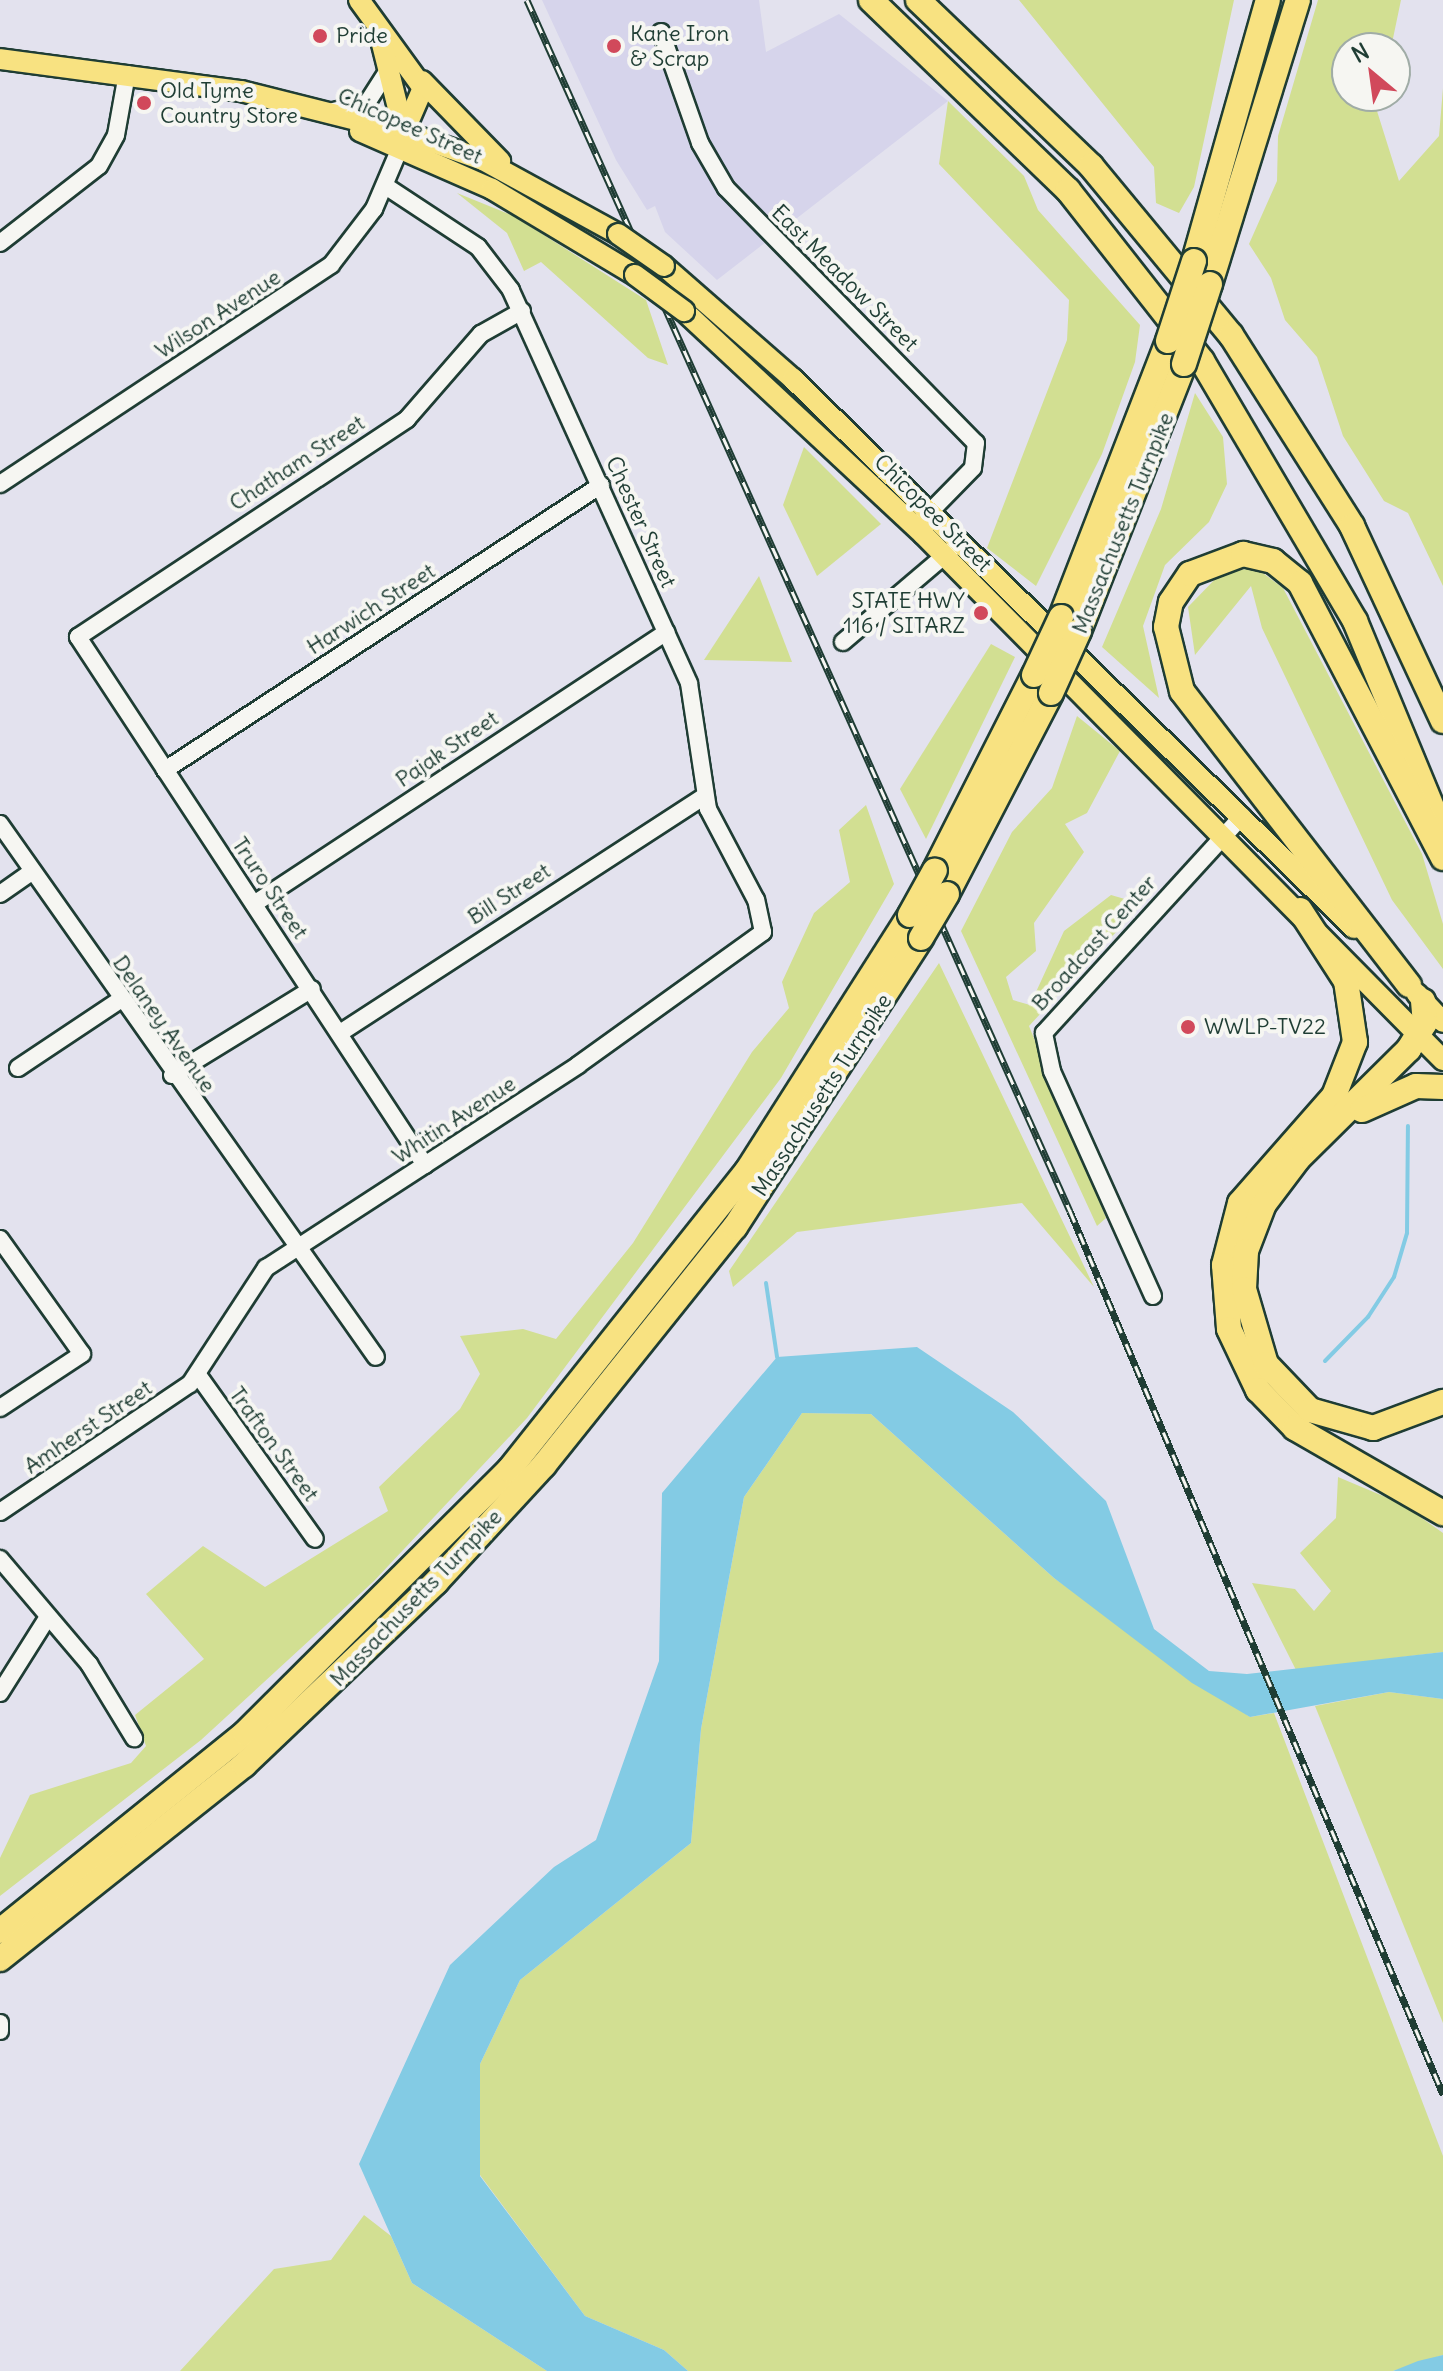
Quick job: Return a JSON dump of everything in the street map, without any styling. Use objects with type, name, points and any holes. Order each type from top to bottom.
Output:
[{"type":"highway","points":[[871,0],[1068,190],[1202,361],[1355,621],[1443,833]]},
{"type":"highway","points":[[918,0],[1063,136],[1186,276],[1274,397],[1443,688]]},
{"type":"highway","name":"Massachusetts Turnpike","points":[[0,1959],[244,1765],[436,1582],[544,1465],[735,1227],[921,938],[1051,693],[1070,624],[1194,261],[1268,0]]},
{"type":"highway","name":"Massachusetts Turnpike","points":[[0,1931],[245,1733],[509,1470],[747,1171],[910,915],[1034,675],[1070,624],[1184,364],[1298,0]]},
{"type":"highway","points":[[1443,858],[1300,583],[1273,561],[1243,554],[1190,574],[1171,602],[1166,627],[1182,691],[1416,993],[1419,1035],[1337,1127],[1281,1178],[1251,1234],[1244,1289],[1258,1348],[1286,1391],[1339,1424],[1393,1426],[1443,1402]]},
{"type":"highway","points":[[1367,555],[1443,721]]},
{"type":"highway","points":[[1300,910],[1346,981],[1355,1042],[1334,1096],[1240,1203],[1224,1265],[1229,1329],[1258,1390],[1295,1428],[1443,1513]]},
{"type":"highway","points":[[1337,1127],[1406,1089],[1443,1087]]},
{"type":"main road","points":[[359,0],[417,76],[529,183]]},
{"type":"main road","points":[[374,22],[390,65],[403,141]]},
{"type":"main road","name":"Chicopee Street","points":[[0,59],[127,74],[309,107],[529,183],[618,234],[664,266],[922,519],[943,558],[1225,834],[1443,1060]]},
{"type":"main road","points":[[403,141],[422,104],[417,76]]},
{"type":"main road","name":"Chicopee Street","points":[[403,141],[527,207],[635,275],[684,311],[922,519],[960,542],[1242,816],[1443,1022]]},
{"type":"street","name":"East Meadow Street","points":[[661,32],[700,143],[726,188],[976,443],[973,468],[922,519]]},
{"type":"street","points":[[309,107],[361,107],[380,92],[390,65]]},
{"type":"street","points":[[0,243],[99,166],[116,135],[127,74]]},
{"type":"street","name":"Wilson Avenue","points":[[0,484],[319,274],[348,246],[387,187],[403,141]]},
{"type":"street","name":"Chester Street","points":[[387,187],[485,253],[522,311],[699,712],[705,796],[763,930]]},
{"type":"street","name":"Chatham Street","points":[[78,637],[407,419],[481,334],[522,311]]},
{"type":"street","name":"Harwich Street","points":[[165,770],[601,485]]},
{"type":"street","points":[[843,642],[960,542]]},
{"type":"street","name":"Pajak Street","points":[[254,904],[666,632]]},
{"type":"street","name":"Truro Street","points":[[78,637],[425,1165]]},
{"type":"street","name":"Bill Street","points":[[340,1033],[705,796]]},
{"type":"street","name":"Broadcast Center","points":[[1153,1296],[1052,1071],[1044,1033],[1242,816]]},
{"type":"street","name":"Delaney Avenue","points":[[0,824],[294,1249],[376,1357]]},
{"type":"street","points":[[0,894],[32,872]]},
{"type":"street","name":"Whitin Avenue","points":[[198,1375],[266,1268],[749,949],[763,930]]},
{"type":"street","points":[[172,1075],[312,989]]},
{"type":"street","points":[[18,1068],[120,1000]]},
{"type":"street","points":[[0,1239],[82,1354],[0,1408]]},
{"type":"street","name":"Amherst Street","points":[[0,1512],[198,1375]]},
{"type":"street","name":"Trafton Street","points":[[198,1375],[315,1539]]},
{"type":"street","points":[[0,1559],[46,1620],[89,1664],[134,1738]]},
{"type":"street","points":[[0,1693],[46,1620]]},
{"type":"street","points":[[0,2024],[0,2031]]},
{"type":"shaded area","points":[[542,0],[759,0],[766,52],[839,14],[948,101],[717,280],[665,232],[655,206],[647,210],[616,160]]},
{"type":"green space","points":[[1019,0],[1234,0],[1194,187],[1179,213],[1156,203],[1154,167]]},
{"type":"green space","points":[[1318,0],[1401,0],[1394,32],[1331,32],[1331,112],[1377,112],[1399,181],[1439,136],[1443,88],[1443,586],[1408,513],[1384,501],[1343,436],[1317,357],[1285,320],[1271,278],[1249,244],[1277,181],[1278,136]]},
{"type":"green space","points":[[948,101],[1024,176],[1038,210],[1140,325],[1135,362],[1102,454],[1036,586],[987,548],[1067,340],[1069,300],[939,164]]},
{"type":"green space","points":[[457,193],[514,216],[646,300],[668,365],[648,358],[541,262],[524,271],[507,233]]},
{"type":"green space","points":[[1195,393],[1223,437],[1227,484],[1209,522],[1165,565],[1143,626],[1159,698],[1102,647],[1161,509]]},
{"type":"green space","points":[[804,447],[881,524],[817,576],[783,505]]},
{"type":"green space","points":[[1256,568],[1283,588],[1422,854],[1443,924],[1443,969],[1392,900],[1262,628],[1251,586],[1195,655],[1188,607],[1222,572]]},
{"type":"green space","points":[[759,576],[792,662],[704,660]]},
{"type":"green space","points":[[991,644],[1015,657],[926,839],[900,789]]},
{"type":"green space","points":[[1077,716],[1120,751],[1087,813],[1065,824],[1084,852],[1034,923],[1036,951],[1006,977],[1013,1000],[1030,1005],[1064,931],[1111,895],[1142,904],[1029,1026],[1106,1218],[1097,1226],[961,931],[1012,832],[1052,788]]},
{"type":"green space","points":[[866,805],[894,884],[781,1078],[527,1418],[374,1581],[201,1740],[0,1896],[0,1858],[30,1795],[131,1763],[146,1746],[135,1715],[204,1659],[146,1594],[203,1546],[265,1587],[388,1511],[379,1487],[460,1409],[480,1374],[460,1336],[523,1329],[556,1339],[633,1243],[752,1052],[789,1008],[782,982],[814,913],[850,882],[839,830]]},
{"type":"green space","points":[[939,963],[1094,1287],[1022,1203],[797,1232],[733,1287],[729,1271]]},
{"type":"green space","points":[[802,1413],[871,1414],[1054,1578],[1250,1717],[1274,1713],[1443,2156],[1443,2355],[1393,2371],[688,2371],[664,2350],[585,2316],[480,2175],[480,2064],[520,1980],[691,1843],[701,1729],[744,1497]]},
{"type":"green space","points":[[1338,1477],[1402,1504],[1443,1533],[1443,1652],[1296,1670],[1252,1583],[1295,1589],[1314,1611],[1331,1591],[1300,1553],[1336,1518]]},
{"type":"green space","points":[[1389,1692],[1443,1699],[1443,2023],[1315,1706]]},
{"type":"green space","points":[[364,2215],[391,2236],[412,2283],[547,2371],[180,2371],[274,2269],[331,2260]]},
{"type":"water","points":[[917,1347],[1013,1412],[1106,1501],[1154,1629],[1209,1671],[1247,1674],[1443,1652],[1443,1699],[1389,1692],[1250,1717],[1192,1683],[1054,1578],[871,1414],[802,1413],[744,1497],[701,1729],[691,1843],[520,1980],[480,2064],[480,2176],[585,2316],[664,2350],[688,2371],[547,2371],[412,2283],[359,2164],[450,1965],[554,1867],[596,1840],[659,1661],[662,1493],[777,1357]]},
{"type":"water","points":[[1443,2355],[1443,2371],[1393,2371],[1418,2361]]},
{"type":"waterway","points":[[1325,1361],[1368,1317],[1394,1277],[1407,1233],[1408,1126]]},
{"type":"waterway","points":[[766,1283],[777,1357]]},
{"type":"railway","points":[[527,0],[1070,1211],[1443,2094]]},
{"type":"place","name":"Pride","points":[[320,36]]},
{"type":"place","name":"Kane Iron & Scrap","points":[[614,46]]},
{"type":"place","name":"Old Tyme Country Store","points":[[144,103]]},
{"type":"place","name":"STATE HWY 116 / SITARZ","points":[[981,613]]},
{"type":"place","name":"WWLP-TV22","points":[[1188,1027]]}]
